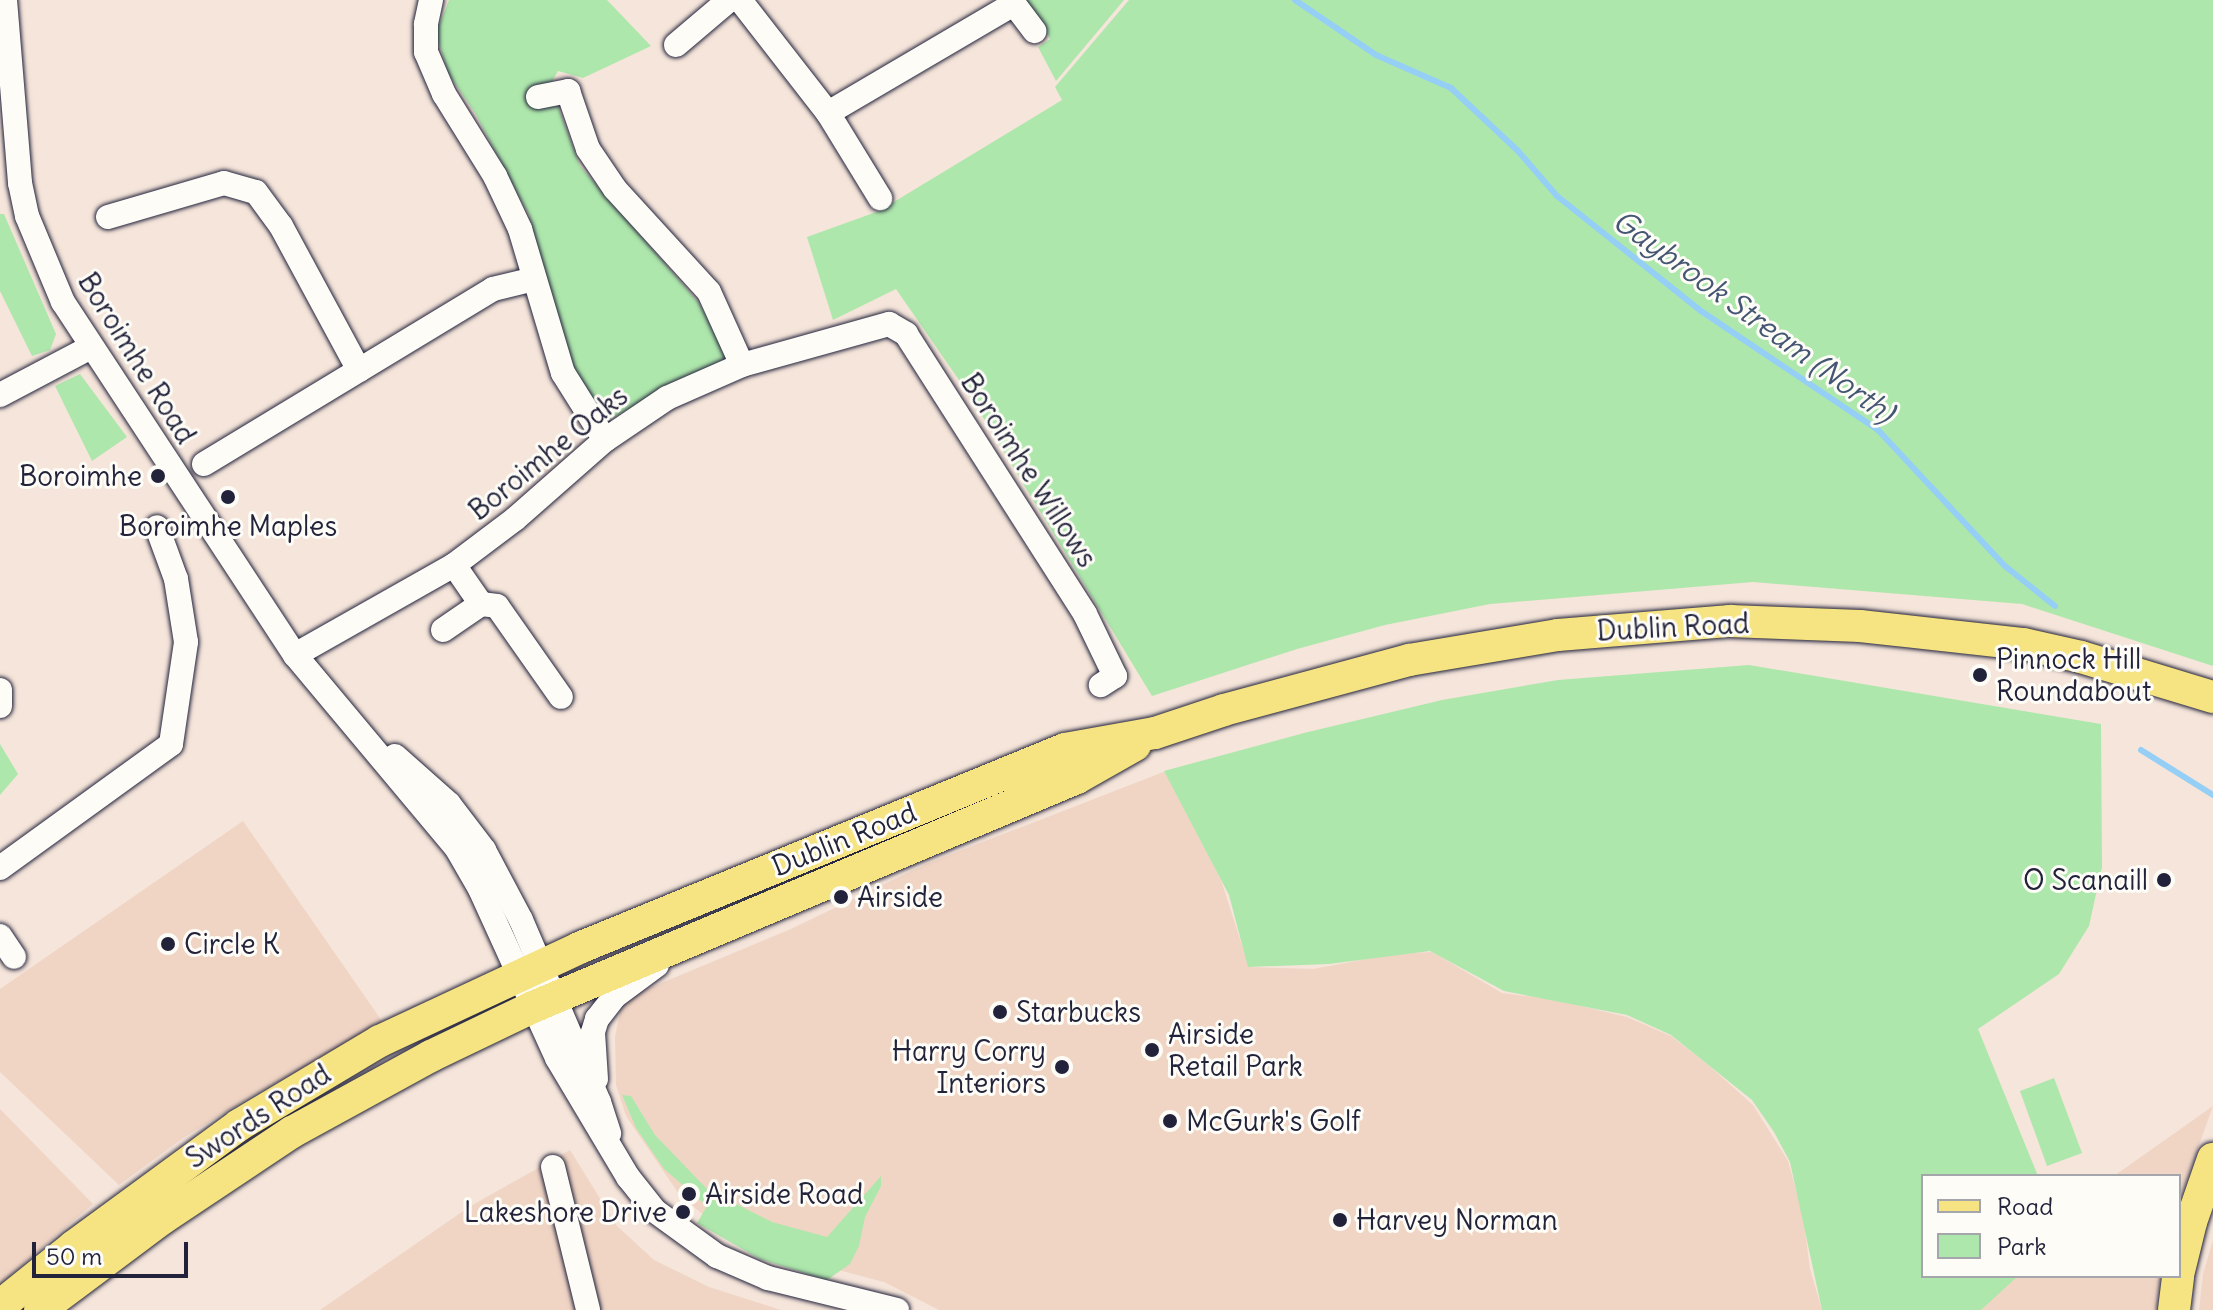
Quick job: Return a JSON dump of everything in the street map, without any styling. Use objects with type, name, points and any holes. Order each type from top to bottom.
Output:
[{"type":"main road","name":"Dublin Road","points":[[529,970],[1065,749],[1155,733],[1224,710],[1409,660],[1558,635],[1730,621],[1860,626],[2024,644],[2124,669],[2208,699]]},
{"type":"main road","name":"Dublin Road","points":[[544,1003],[679,949],[1077,778],[1155,733]]},
{"type":"main road","name":"Swords Road","points":[[0,1306],[165,1178],[276,1100],[380,1041],[529,970]]},
{"type":"main road","name":"Swords Road","points":[[40,1310],[163,1218],[292,1132],[431,1056],[544,1003]]},
{"type":"main road","points":[[2181,1261],[2213,1159]]},
{"type":"main road","points":[[2174,1310],[2177,1278]]},
{"type":"street","name":"Boroimhe Road","points":[[5,0],[15,157],[27,216],[63,302],[295,655],[334,704],[431,787],[466,825],[500,879],[529,970]]},
{"type":"street","points":[[431,0],[426,24],[426,52],[444,94],[495,176],[520,229],[563,373],[605,440]]},
{"type":"street","points":[[676,45],[729,0]]},
{"type":"street","points":[[740,0],[828,113],[880,198]]},
{"type":"street","points":[[828,113],[1012,2],[1034,31]]},
{"type":"street","points":[[538,97],[568,91],[588,149],[615,189],[709,292],[742,365]]},
{"type":"street","points":[[108,217],[224,183],[256,192],[281,226],[359,370]]},
{"type":"street","points":[[204,464],[493,289],[534,279]]},
{"type":"street","name":"Boroimhe Willows","points":[[854,334],[889,324],[906,334],[1085,614],[1115,676],[1101,685]]},
{"type":"street","name":"Boroimhe Oaks","points":[[295,655],[454,565],[515,519],[605,440],[667,398],[742,365],[854,334]]},
{"type":"street","points":[[0,395],[91,347]]},
{"type":"street","points":[[0,868],[171,744],[186,642],[176,579],[157,527]]},
{"type":"street","points":[[454,565],[481,604]]},
{"type":"street","points":[[443,630],[481,604],[497,606],[561,697]]},
{"type":"street","points":[[0,690],[0,706]]},
{"type":"street","points":[[0,936],[14,957]]},
{"type":"street","points":[[616,1158],[599,1102],[594,1063],[597,1019],[615,996],[679,949]]},
{"type":"street","points":[[529,970],[584,1108],[655,1211],[717,1256],[768,1278],[897,1310]]},
{"type":"street","points":[[544,1003],[599,1102]]},
{"type":"street","points":[[553,1167],[588,1310]]},
{"type":"shaded area","name":"Airside Retail Park","points":[[1166,771],[1221,880],[1249,967],[1313,969],[1394,954],[1432,952],[1502,993],[1552,999],[1627,1017],[1671,1036],[1706,1063],[1753,1105],[1788,1161],[1803,1216],[1810,1269],[1822,1310],[939,1310],[884,1282],[827,1267],[720,1229],[679,1194],[626,1116],[616,1085],[615,1037],[621,1007],[640,992],[791,929],[926,864]]},
{"type":"shaded area","points":[[243,821],[384,1024],[257,1093],[183,1138],[119,1185],[0,1072],[0,989]]},
{"type":"shaded area","points":[[2213,1106],[2181,1195],[2181,1174],[2117,1174]]},
{"type":"shaded area","points":[[0,1109],[93,1204],[0,1284]]},
{"type":"shaded area","points":[[570,1150],[617,1226],[654,1260],[709,1287],[781,1310],[320,1310],[469,1207]]},
{"type":"shaded area","points":[[2213,1240],[2213,1310],[2199,1310],[2203,1274]]},
{"type":"shaded area","points":[[2015,1278],[2160,1278],[2156,1310],[1980,1310]]},
{"type":"green space","points":[[449,0],[607,0],[651,46],[583,78],[558,71],[550,85],[580,166],[699,303],[729,360],[663,389],[609,420],[594,406],[564,350],[529,215],[475,113],[448,73],[436,33]]},
{"type":"green space","points":[[1025,0],[1124,0],[1056,81],[1038,47],[1050,39]]},
{"type":"green space","points":[[1129,0],[2213,0],[2213,666],[2022,604],[1753,582],[1490,604],[1385,625],[1297,649],[1152,696],[970,396],[896,289],[833,320],[807,237],[879,211],[1062,100],[1055,87]]},
{"type":"green space","points":[[0,214],[4,214],[56,334],[50,350],[32,356],[0,291]]},
{"type":"green space","points":[[80,374],[127,437],[92,461],[55,386]]},
{"type":"green space","points":[[1749,665],[2101,724],[2102,867],[2089,926],[2059,974],[1978,1029],[2037,1174],[1921,1174],[1921,1278],[2016,1278],[1981,1310],[1822,1310],[1790,1162],[1774,1132],[1752,1100],[1671,1035],[1627,1015],[1504,991],[1430,951],[1329,964],[1248,967],[1229,895],[1164,771],[1442,700],[1558,680]]},
{"type":"green space","points":[[0,744],[18,774],[0,795]]},
{"type":"green space","points":[[2054,1078],[2082,1153],[2047,1166],[2020,1091]]},
{"type":"green space","points":[[622,1095],[631,1096],[655,1135],[708,1190],[772,1222],[827,1237],[881,1176],[881,1186],[865,1217],[859,1246],[850,1264],[827,1280],[760,1259],[697,1223],[707,1206],[664,1169],[636,1128]]},
{"type":"waterway","name":"Gaybrook Stream (North)","points":[[1295,0],[1376,55],[1451,88],[1518,151],[1557,196],[1701,311],[1878,430],[2005,566],[2055,606]]},
{"type":"waterway","name":"Gaybrook Stream (North)","points":[[2141,750],[2213,795]]},
{"type":"place","name":"Boroimhe","points":[[158,476]]},
{"type":"place","name":"Boroimhe Maples","points":[[228,497]]},
{"type":"place","name":"Pinnock Hill Roundabout","points":[[1980,675]]},
{"type":"place","name":"O Scanaill","points":[[2164,880]]},
{"type":"place","name":"Airside","points":[[841,897]]},
{"type":"place","name":"Circle K","points":[[168,944]]},
{"type":"place","name":"Starbucks","points":[[1000,1012]]},
{"type":"place","name":"Airside Retail Park","points":[[1152,1050]]},
{"type":"place","name":"Harry Corry Interiors","points":[[1062,1067]]},
{"type":"place","name":"McGurk's Golf","points":[[1170,1121]]},
{"type":"place","name":"Airside Road","points":[[689,1194]]},
{"type":"place","name":"Lakeshore Drive","points":[[683,1212]]},
{"type":"place","name":"Harvey Norman","points":[[1340,1220]]}]
